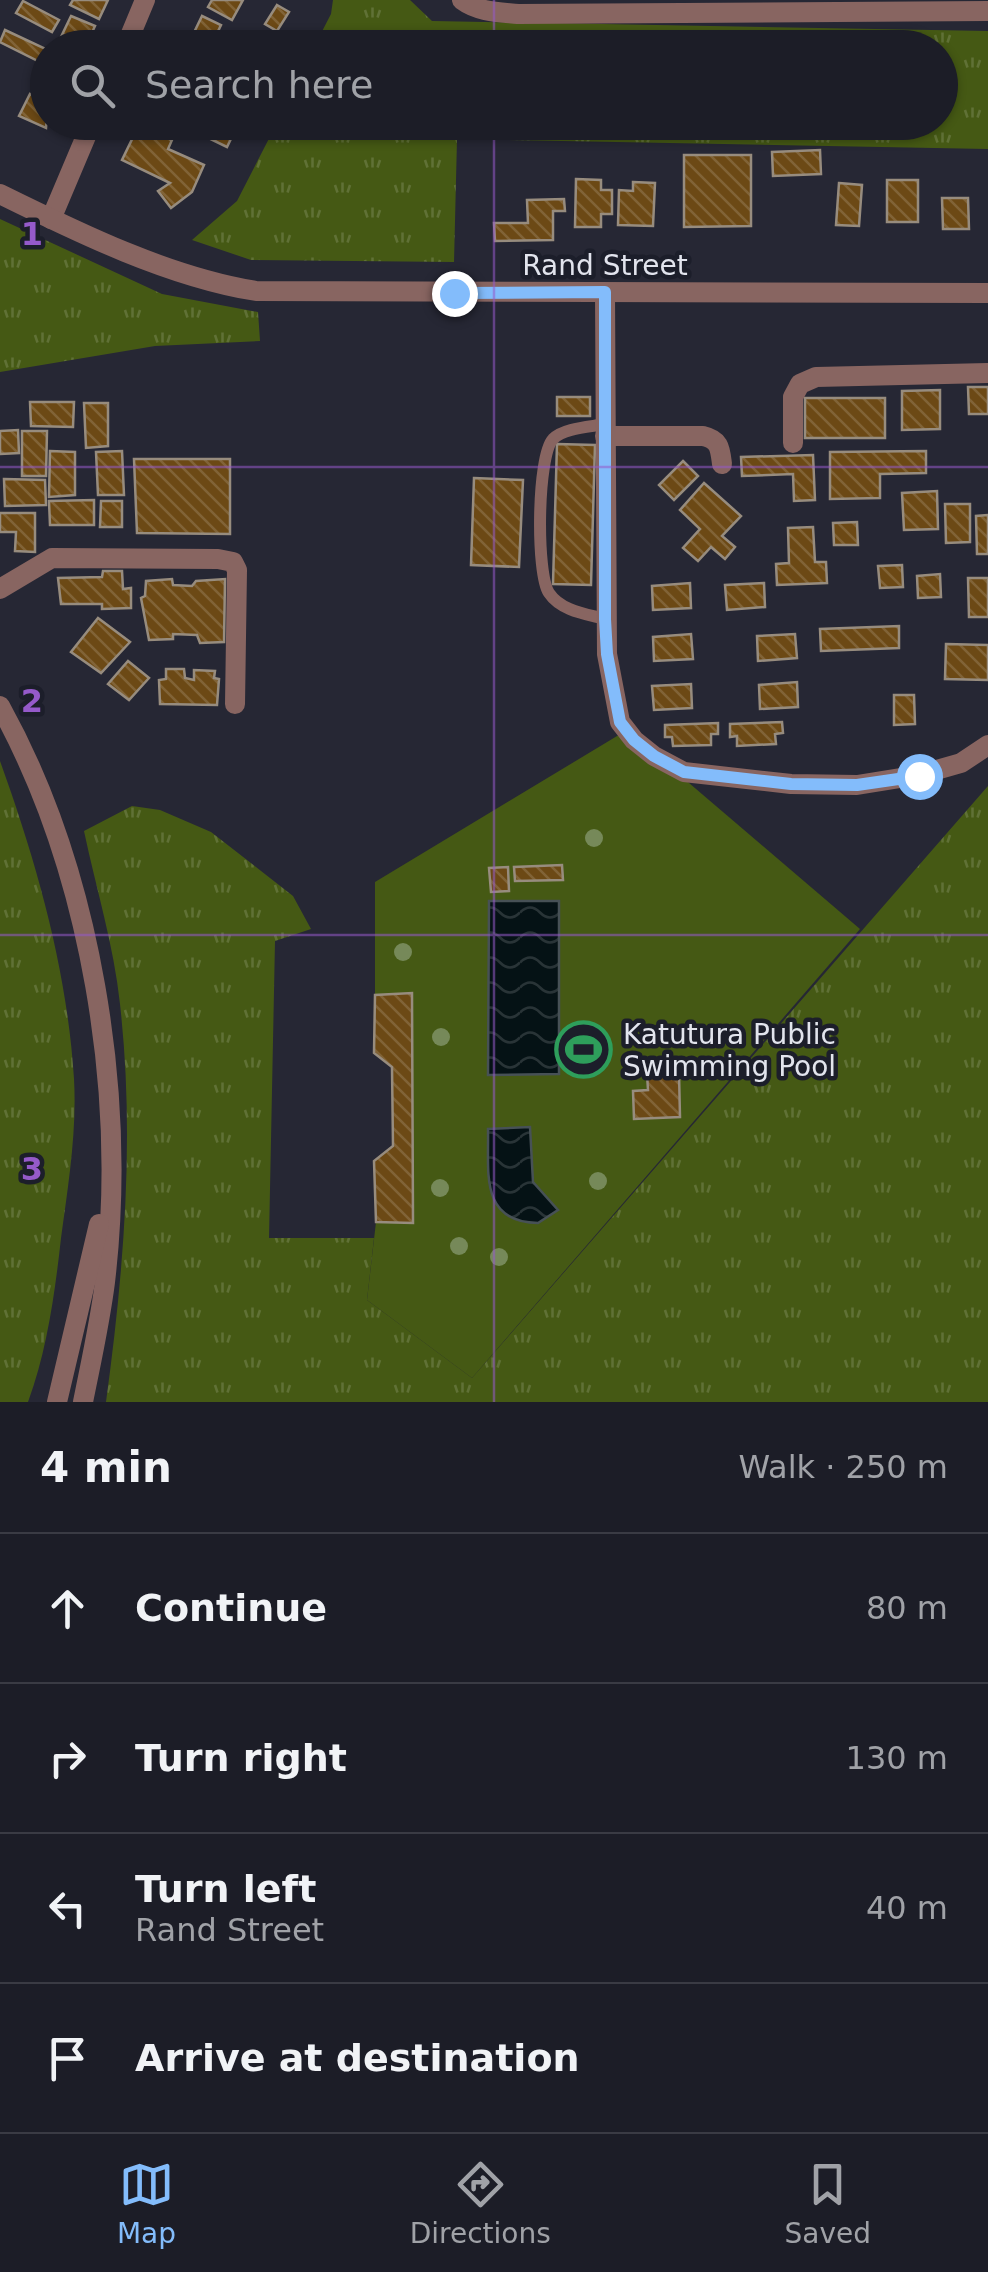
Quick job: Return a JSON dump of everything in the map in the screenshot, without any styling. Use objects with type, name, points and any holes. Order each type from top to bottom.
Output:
[{"type":"street","points":[[132,30],[145,0]]},
{"type":"street","points":[[462,0],[492,12],[518,14],[988,11]]},
{"type":"street","points":[[51,219],[84,140]]},
{"type":"street","name":"Rand Street","points":[[0,194],[191,276],[256,291],[988,293]]},
{"type":"street","points":[[605,292],[607,654],[620,722],[634,740],[684,772],[791,784],[857,785],[919,776],[961,763],[988,745]]},
{"type":"street","points":[[793,443],[793,396],[800,384],[816,378],[988,373]]},
{"type":"street","points":[[605,430],[714,438],[720,445],[722,464]]},
{"type":"street","points":[[0,590],[52,558],[233,562],[237,570],[235,704]]},
{"type":"street","points":[[0,706],[32,772],[51,824],[94,979],[104,1034],[110,1178],[105,1282],[83,1402]]},
{"type":"street","points":[[57,1402],[110,1178]]},
{"type":"lane","points":[[605,430],[559,434],[550,442],[544,457],[542,531],[543,579],[548,592],[570,610],[605,619]]},
{"type":"green space","points":[[333,0],[410,0],[432,21],[932,30],[323,30]]},
{"type":"green space","points":[[958,30],[988,31],[988,149],[510,140],[958,140]]},
{"type":"green space","points":[[268,140],[457,140],[454,262],[251,260],[192,240],[237,201]]},
{"type":"green space","points":[[0,219],[162,294],[258,312],[260,341],[155,346],[0,372]]},
{"type":"green space","name":"Katutura Public Swimming Pool","points":[[627,730],[860,929],[472,1378],[367,1300],[376,1222],[413,1223],[412,994],[375,995],[375,882]]},
{"type":"green space","points":[[0,761],[26,839],[57,957],[75,1099],[56,1279],[45,1342],[28,1402],[0,1402]]},
{"type":"green space","points":[[988,786],[988,1402],[106,1402],[122,1253],[127,1104],[117,982],[84,831],[132,806],[160,810],[211,832],[293,896],[311,929],[275,941],[269,1238],[374,1238],[367,1300],[472,1378]]},
{"type":"water","points":[[489,901],[559,901],[559,1074],[488,1075]]},
{"type":"water","points":[[530,1127],[533,1182],[558,1210],[538,1223],[505,1214],[491,1192],[489,1177],[488,1129]]},
{"type":"building","points":[[73,0],[108,0],[99,19],[70,5]]},
{"type":"building","points":[[212,0],[243,0],[232,20],[208,7]]},
{"type":"building","points":[[23,1],[59,20],[53,30],[48,30],[16,13]]},
{"type":"building","points":[[277,5],[289,12],[278,30],[265,24]]},
{"type":"building","points":[[71,16],[95,26],[93,30],[64,30]]},
{"type":"building","points":[[202,16],[221,25],[219,30],[195,30]]},
{"type":"building","points":[[5,30],[30,42],[30,57],[0,42]]},
{"type":"building","points":[[30,94],[30,121],[19,116]]},
{"type":"building","points":[[132,140],[172,140],[168,149],[204,165],[192,192],[171,208],[158,191],[170,183],[122,160]]},
{"type":"building","points":[[212,140],[230,140],[227,147]]},
{"type":"building","points":[[820,150],[821,174],[773,176],[772,152]]},
{"type":"building","points":[[684,155],[751,155],[751,226],[684,227]]},
{"type":"building","points":[[576,179],[601,180],[601,190],[612,190],[612,214],[601,214],[601,227],[575,227]]},
{"type":"building","points":[[887,180],[918,180],[918,222],[887,222]]},
{"type":"building","points":[[633,182],[655,183],[653,226],[618,225],[619,190],[633,191]]},
{"type":"building","points":[[839,183],[862,185],[859,226],[836,225]]},
{"type":"building","points":[[942,198],[968,198],[969,229],[943,229]]},
{"type":"building","points":[[564,199],[565,211],[553,211],[553,240],[495,241],[494,223],[528,223],[527,200]]},
{"type":"building","points":[[968,387],[988,387],[988,414],[969,414]]},
{"type":"building","points":[[940,390],[940,429],[902,430],[902,391]]},
{"type":"building","points":[[557,397],[590,397],[590,416],[557,416]]},
{"type":"building","points":[[805,398],[885,398],[885,438],[805,438]]},
{"type":"building","points":[[30,402],[74,402],[73,427],[31,426]]},
{"type":"building","points":[[84,403],[108,403],[108,446],[86,448]]},
{"type":"building","points":[[18,430],[19,453],[0,454],[0,431]]},
{"type":"building","points":[[22,431],[47,431],[46,476],[22,476]]},
{"type":"building","points":[[557,444],[595,445],[591,585],[553,584]]},
{"type":"building","points":[[50,451],[75,452],[75,495],[49,497]]},
{"type":"building","points":[[122,451],[124,495],[98,495],[96,452]]},
{"type":"building","points":[[926,451],[926,473],[880,474],[880,498],[830,499],[830,452]]},
{"type":"building","points":[[813,455],[815,500],[794,501],[793,474],[742,476],[741,457]]},
{"type":"building","points":[[134,459],[230,459],[230,534],[137,533]]},
{"type":"building","points":[[683,461],[698,476],[674,500],[659,485]]},
{"type":"building","points":[[474,478],[523,480],[519,567],[471,565]]},
{"type":"building","points":[[4,479],[45,480],[46,505],[5,506]]},
{"type":"building","points":[[704,483],[741,516],[722,536],[735,547],[725,559],[711,547],[698,561],[683,548],[700,529],[680,510]]},
{"type":"building","points":[[937,491],[938,529],[904,530],[902,493]]},
{"type":"building","points":[[94,500],[94,525],[50,525],[49,501]]},
{"type":"building","points":[[101,501],[122,501],[122,527],[100,527]]},
{"type":"building","points":[[945,504],[970,504],[970,542],[946,543]]},
{"type":"building","points":[[0,513],[35,513],[35,552],[15,551],[16,532],[0,532]]},
{"type":"building","points":[[988,515],[988,554],[977,554],[976,516]]},
{"type":"building","points":[[857,522],[858,545],[834,545],[833,523]]},
{"type":"building","points":[[813,527],[815,562],[826,562],[827,583],[777,585],[776,564],[789,563],[788,528]]},
{"type":"building","points":[[902,565],[903,587],[880,588],[878,566]]},
{"type":"building","points":[[103,571],[122,571],[123,589],[131,588],[131,608],[61,604],[58,578],[102,577]]},
{"type":"building","points":[[940,574],[941,597],[918,598],[917,576]]},
{"type":"building","points":[[968,578],[988,578],[988,617],[969,617]]},
{"type":"building","points":[[172,579],[173,585],[192,586],[196,581],[225,579],[224,642],[200,643],[197,635],[173,634],[173,639],[149,640],[141,598],[145,596],[146,581]]},
{"type":"building","points":[[690,583],[691,608],[653,610],[652,586]]},
{"type":"building","points":[[764,583],[765,607],[727,610],[725,585]]},
{"type":"building","points":[[98,618],[130,642],[101,673],[71,652]]},
{"type":"building","points":[[899,626],[899,648],[821,651],[820,629]]},
{"type":"building","points":[[691,634],[693,659],[654,661],[653,637]]},
{"type":"building","points":[[795,634],[797,658],[758,661],[757,636]]},
{"type":"building","points":[[946,644],[988,645],[988,680],[945,679]]},
{"type":"building","points":[[128,661],[149,678],[129,700],[108,684]]},
{"type":"building","points":[[166,669],[184,669],[185,678],[194,680],[194,670],[215,671],[214,678],[219,679],[217,705],[160,704],[159,680],[166,679]]},
{"type":"building","points":[[797,682],[798,707],[760,709],[759,685]]},
{"type":"building","points":[[691,684],[692,708],[654,710],[652,686]]},
{"type":"building","points":[[894,695],[914,695],[915,724],[894,725]]},
{"type":"building","points":[[782,722],[783,733],[775,734],[776,744],[737,746],[737,736],[730,737],[730,724]]},
{"type":"building","points":[[718,723],[718,734],[711,734],[711,745],[673,746],[672,737],[665,737],[665,725]]},
{"type":"building","points":[[562,865],[563,880],[515,881],[514,867]]},
{"type":"building","points":[[508,867],[509,891],[491,892],[489,868]]},
{"type":"building","points":[[412,993],[413,1223],[376,1222],[374,1161],[393,1146],[392,1067],[374,1053],[375,995]]},
{"type":"building","points":[[679,1073],[680,1117],[634,1119],[633,1091],[648,1090],[647,1074]]},
{"type":"place","name":"Katutura Public Swimming Pool","points":[[584,1050]]},
{"type":"route","points":[[454,293],[605,292],[607,654],[620,722],[634,740],[684,772],[728,779],[857,785],[919,776]]}]
